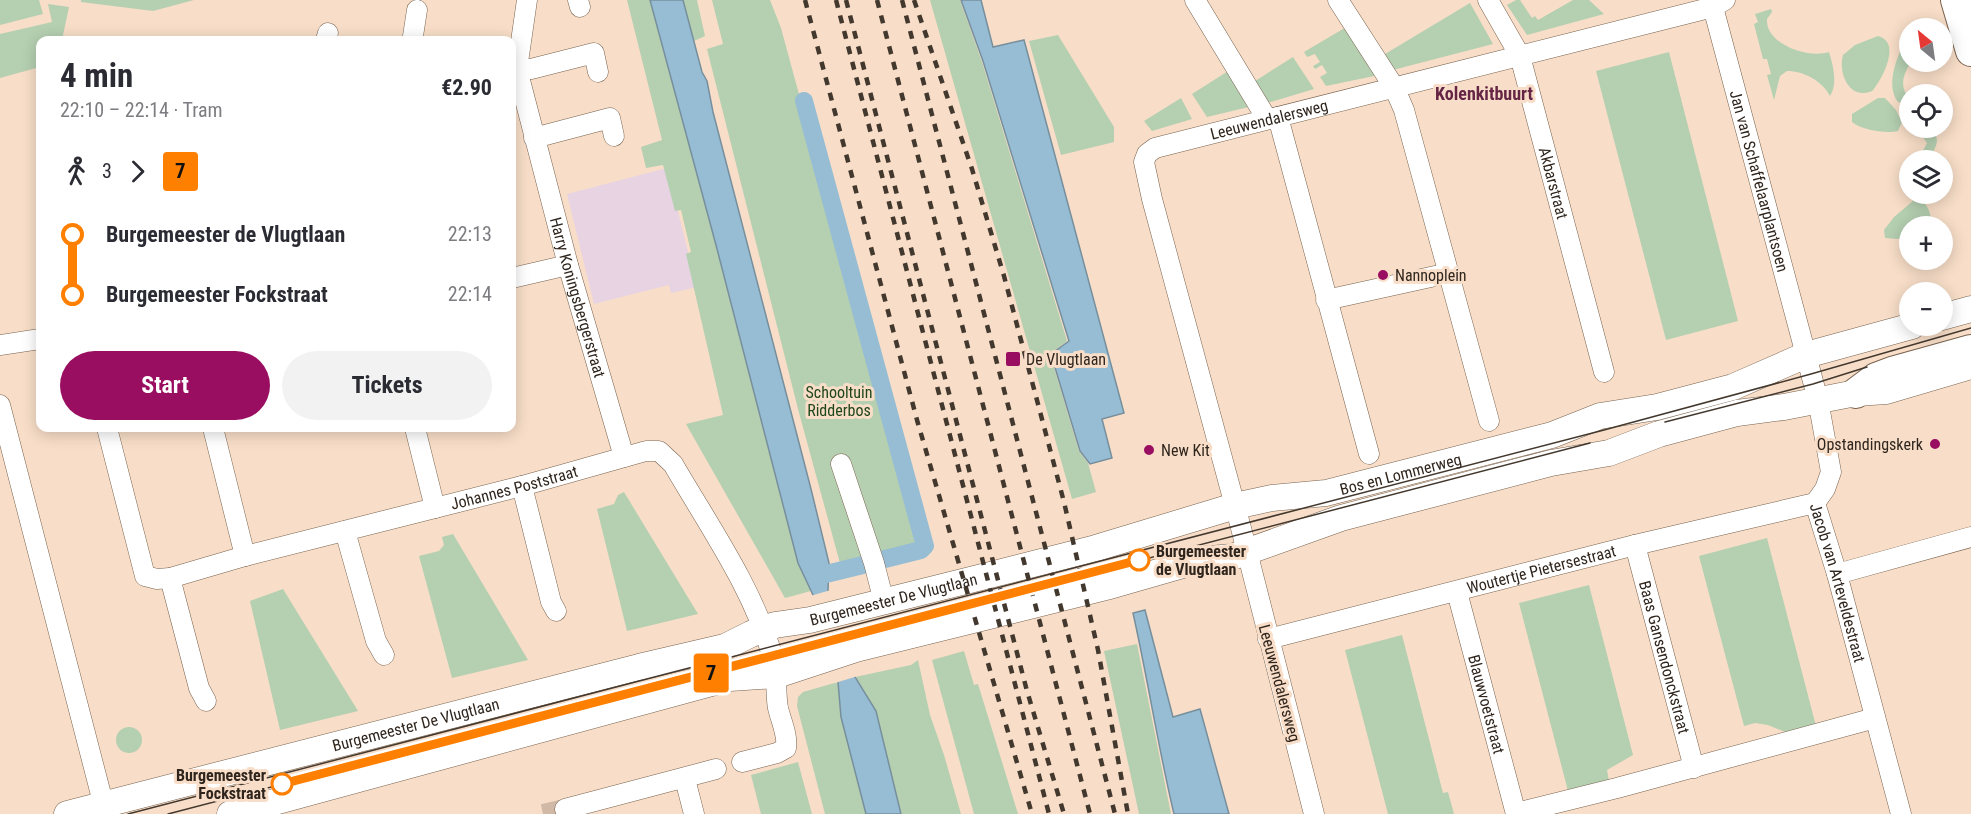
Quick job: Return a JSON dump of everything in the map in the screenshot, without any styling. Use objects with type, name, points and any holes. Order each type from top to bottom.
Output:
[{"type":"highway","points":[[1956,0],[1971,51]]},
{"type":"highway","points":[[1857,393],[1876,378],[1971,350]]},
{"type":"main road","points":[[1953,314],[1971,309]]},
{"type":"main road","name":"Bos en Lommerweg","points":[[990,575],[1096,548],[1232,497],[1272,498],[1326,494],[1552,435],[1600,416],[1657,407],[1733,387],[1806,355],[1899,330]]},
{"type":"main road","name":"Bos en Lommerweg","points":[[777,675],[856,649],[1106,587],[1200,560],[1228,558],[1247,553],[1341,518],[1551,463],[1609,453],[1659,434],[1737,413],[1784,407],[1857,393],[1886,391],[1971,366]]},
{"type":"main road","name":"Burgemeester De Vlugtlaan","points":[[67,814],[105,809],[639,667],[724,647],[762,629],[788,622],[846,612],[990,575]]},
{"type":"main road","points":[[230,814],[730,678],[777,675]]},
{"type":"street","name":"Harry Koningsbergerstraat","points":[[516,58],[526,0]]},
{"type":"street","points":[[1195,0],[1273,118],[1369,454]]},
{"type":"street","points":[[1338,0],[1394,87],[1404,110],[1489,422]]},
{"type":"street","name":"Akbarstraat","points":[[1488,0],[1521,56],[1604,372]]},
{"type":"street","name":"Leeuwendalersweg","points":[[1314,814],[1155,211],[1144,162],[1147,154],[1155,148],[1521,56],[1708,4]]},
{"type":"street","name":"Jan van Schaffelaarplantsoen","points":[[1708,4],[1806,355]]},
{"type":"street","points":[[413,36],[417,10]]},
{"type":"street","points":[[516,69],[531,69],[594,53],[598,72]]},
{"type":"street","name":"Harry Koningsbergerstraat","points":[[516,76],[624,457]]},
{"type":"street","points":[[534,138],[610,118],[614,136]]},
{"type":"street","points":[[516,277],[568,265]]},
{"type":"street","points":[[1326,300],[1449,273]]},
{"type":"street","points":[[0,345],[36,340]]},
{"type":"street","name":"Jacob van Arteveldestraat","points":[[1806,355],[1818,400],[1831,472],[1825,489],[1815,503],[1837,574],[1901,814]]},
{"type":"street","points":[[0,405],[105,809]]},
{"type":"street","points":[[108,432],[144,576],[157,579],[170,578],[199,688],[206,701]]},
{"type":"street","points":[[214,432],[245,556]]},
{"type":"street","points":[[416,432],[435,507]]},
{"type":"street","name":"Johannes Poststraat","points":[[170,578],[245,556],[522,486],[646,451],[659,451],[673,464],[747,591],[762,629]]},
{"type":"street","points":[[842,464],[884,602]]},
{"type":"street","points":[[522,486],[551,602],[556,611]]},
{"type":"street","name":"Woutertje Pietersestraat","points":[[1268,639],[1635,545],[1815,503]]},
{"type":"street","points":[[345,531],[376,641],[384,655]]},
{"type":"street","points":[[1837,574],[1971,537]]},
{"type":"street","name":"Baas Gansendonckstraat","points":[[1635,545],[1694,768]]},
{"type":"street","name":"Blauwvoetstraat","points":[[1457,592],[1516,814]]},
{"type":"street","points":[[742,762],[777,753],[786,748],[787,741],[778,706],[777,675],[762,629]]},
{"type":"street","points":[[1516,814],[1875,718]]},
{"type":"street","points":[[565,809],[716,770]]},
{"type":"street","points":[[685,779],[694,814]]},
{"type":"shaded area","points":[[667,168],[697,287],[671,293],[669,285],[594,304],[567,194]]},
{"type":"green space","points":[[0,0],[39,0],[43,14],[0,25]]},
{"type":"green space","points":[[81,0],[194,0],[153,11],[81,2]]},
{"type":"green space","points":[[627,0],[650,0],[798,563],[811,591],[785,598],[686,424],[723,415],[686,254],[691,252],[681,210],[675,211],[663,165],[646,168],[641,147],[662,140]]},
{"type":"green space","points":[[683,0],[697,0],[705,36],[694,41]]},
{"type":"green space","name":"Schooltuin Ridderbos","points":[[712,0],[770,0],[781,28],[922,547],[841,567],[798,409],[707,49],[723,44]]},
{"type":"green space","points":[[930,0],[960,0],[982,62],[1067,341],[1050,354],[1079,451],[1088,463],[1096,492],[1072,499]]},
{"type":"green space","points":[[1520,0],[1532,18],[1535,16],[1538,20],[1573,0],[1589,0],[1604,14],[1527,35],[1507,5]]},
{"type":"green space","points":[[1470,3],[1493,44],[1389,71],[1380,57]]},
{"type":"green space","points":[[48,4],[69,7],[63,36],[36,36],[36,68],[0,78],[0,34],[52,22]]},
{"type":"green space","points":[[1771,9],[1772,12],[1767,19],[1768,28],[1780,42],[1800,51],[1821,54],[1829,52],[1834,80],[1830,96],[1812,78],[1787,71],[1780,76],[1774,100],[1767,75],[1771,74],[1767,59],[1763,59],[1754,24],[1758,22],[1755,14]]},
{"type":"green space","points":[[1348,26],[1379,75],[1326,86],[1320,77],[1327,73],[1322,65],[1315,69],[1313,66],[1320,62],[1315,54],[1307,57],[1304,52]]},
{"type":"green space","points":[[1058,35],[1114,127],[1114,142],[1061,155],[1029,41]]},
{"type":"green space","points":[[1878,36],[1889,46],[1885,70],[1872,91],[1857,92],[1851,89],[1844,77],[1843,55],[1855,45]]},
{"type":"green space","points":[[1669,52],[1738,321],[1666,340],[1596,71]]},
{"type":"green space","points":[[1899,54],[1899,72],[1906,72],[1903,84],[1899,84],[1899,102],[1892,87]]},
{"type":"green space","points":[[1293,57],[1314,89],[1264,104],[1252,83]]},
{"type":"green space","points":[[1233,68],[1253,106],[1207,117],[1192,94]]},
{"type":"green space","points":[[1181,98],[1192,119],[1152,131],[1144,121]]},
{"type":"green space","points":[[1878,98],[1885,98],[1899,116],[1899,129],[1898,131],[1887,132],[1874,131],[1852,122],[1852,114]]},
{"type":"green space","points":[[1923,138],[1936,138],[1934,150],[1923,150],[1927,143]]},
{"type":"green space","points":[[1909,204],[1926,204],[1930,216],[1899,216],[1899,239],[1885,238],[1884,230],[1894,217]]},
{"type":"green space","points":[[624,492],[698,614],[627,631],[597,509],[614,504],[618,495]]},
{"type":"green space","points":[[453,534],[528,660],[452,678],[419,556],[439,551],[444,545],[442,537]]},
{"type":"green space","points":[[1767,538],[1816,726],[1790,734],[1768,725],[1755,723],[1744,726],[1699,556]]},
{"type":"green space","points":[[1589,585],[1633,755],[1607,770],[1609,781],[1568,791],[1519,603]]},
{"type":"green space","points":[[283,589],[358,711],[280,730],[250,601]]},
{"type":"green space","points":[[1402,635],[1443,793],[1448,792],[1454,814],[1388,814],[1345,650]]},
{"type":"green space","points":[[1137,644],[1171,814],[1139,814],[1104,651]]},
{"type":"green space","points":[[964,651],[974,685],[978,684],[1018,814],[974,814],[932,660]]},
{"type":"green space","points":[[918,660],[930,715],[961,814],[901,814],[876,711],[855,677],[911,665]]},
{"type":"green space","points":[[838,682],[841,717],[866,814],[825,814],[797,706],[798,697],[803,692]]},
{"type":"green space","points":[[129,727],[138,731],[142,740],[138,749],[129,753],[120,749],[116,740],[120,731]]},
{"type":"green space","points":[[798,762],[812,814],[761,814],[751,775]]},
{"type":"water","points":[[650,0],[683,0],[702,72],[707,81],[713,112],[811,489],[829,563],[828,591],[855,677],[876,711],[901,814],[866,814],[841,717],[838,682],[813,595],[798,563]]},
{"type":"water","points":[[961,0],[981,0],[993,47],[1024,40],[1124,413],[1102,419],[1112,458],[1090,464],[1080,451],[1051,354],[1069,341],[983,61]]},
{"type":"water","points":[[1145,610],[1173,717],[1200,709],[1229,814],[1174,814],[1133,613]]},
{"type":"pier","points":[[831,590],[858,676],[835,683],[810,596]]},
{"type":"waterway","points":[[804,101],[925,546],[921,550],[881,560]]},
{"type":"waterway","points":[[822,575],[863,565]]},
{"type":"tunnel","points":[[543,814],[565,809]]},
{"type":"tram line","points":[[128,814],[1604,430],[1971,328]]},
{"type":"tram line","points":[[1665,422],[1813,384],[1867,367]]},
{"type":"tram line","points":[[168,814],[1590,443]]},
{"type":"tram line","name":"7","points":[[282,784],[1139,560]]},
{"type":"railway","points":[[805,0],[917,420],[1032,814]]},
{"type":"railway","points":[[836,0],[1049,814]]},
{"type":"railway","points":[[846,0],[1027,691],[1064,814]]},
{"type":"railway","points":[[877,0],[1090,814]]},
{"type":"railway","points":[[902,0],[1115,814]]},
{"type":"railway","points":[[914,0],[972,169],[1004,276],[1064,502],[1098,650],[1128,814]]},
{"type":"place","name":"Nannoplein","points":[[1383,275]]},
{"type":"place","name":"De Vlugtlaan","points":[[1013,359]]},
{"type":"place","name":"Opstandingskerk","points":[[1935,444]]},
{"type":"place","name":"New Kit","points":[[1149,450]]},
{"type":"place","name":"Burgemeester de Vlugtlaan","points":[[1139,560]]},
{"type":"place","name":"Burgemeester Fockstraat","points":[[282,784]]},
{"type":"district","name":"Kolenkitbuurt","points":[[1484,94]]}]
